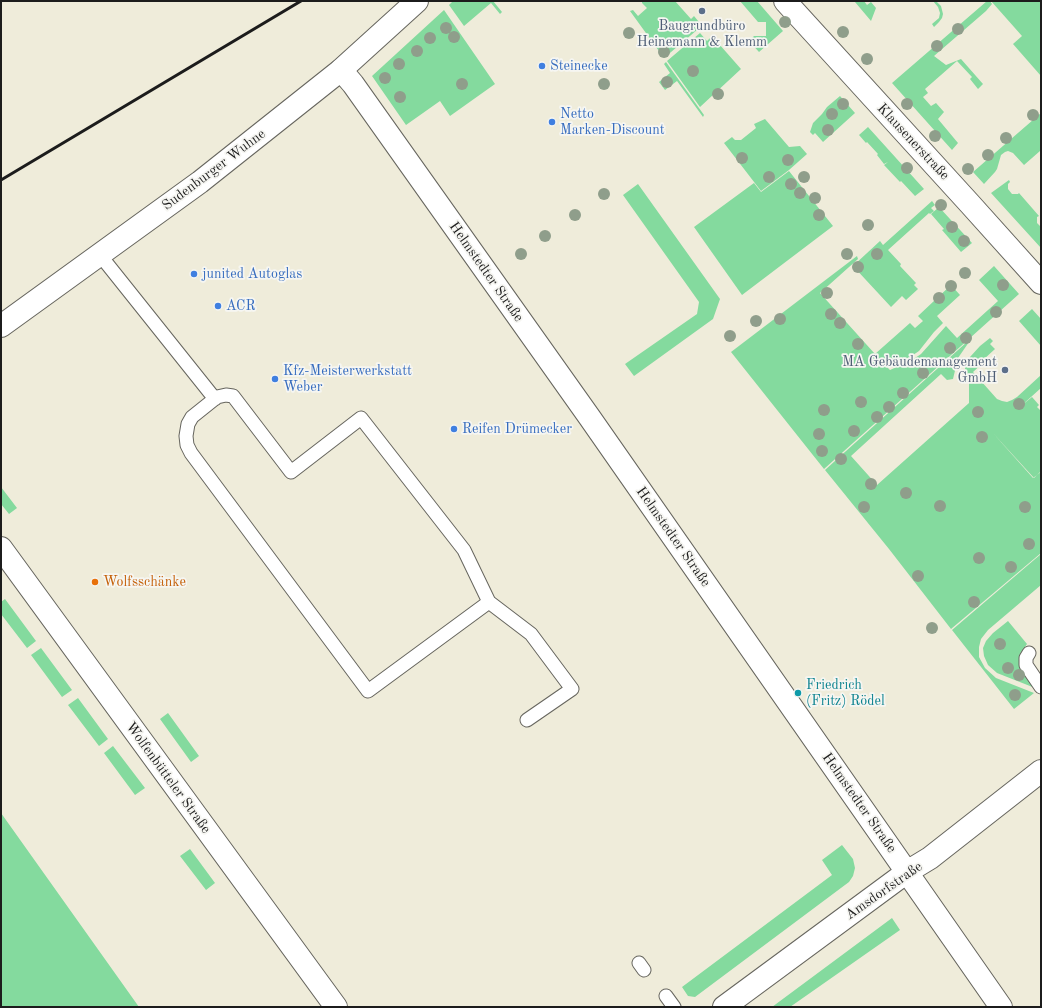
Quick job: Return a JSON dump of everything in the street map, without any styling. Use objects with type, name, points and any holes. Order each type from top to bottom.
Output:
[{"type":"street","name":"Sudenburger Wuhne","points":[[1,326],[200,182],[341,70],[417,1]]},
{"type":"street","name":"Klausenerstraße","points":[[785,1],[1041,283]]},
{"type":"street","name":"Helmstedter Straße","points":[[341,70],[353,84],[590,418],[1001,1007]]},
{"type":"street","name":"Wolfenbütteler Straße","points":[[1,548],[336,1007]]},
{"type":"street","name":"Amsdorfstraße","points":[[724,1007],[907,872],[930,858],[1041,771]]},
{"type":"lane","points":[[100,255],[215,399]]},
{"type":"lane","points":[[489,602],[368,691],[188,449],[186,436],[190,420],[220,396],[232,396],[291,472],[361,418],[464,550],[489,602],[531,634],[572,689],[527,720]]},
{"type":"lane","points":[[1029,653],[1026,658],[1026,665],[1041,687]]},
{"type":"lane","points":[[666,996],[674,1007]]},
{"type":"green space","points":[[453,1],[493,1],[502,12],[500,14],[491,3],[464,26],[449,5]]},
{"type":"green space","points":[[642,1],[675,1],[691,19],[694,16],[699,22],[694,26],[697,30],[664,58],[630,11],[633,10],[638,16],[647,8]]},
{"type":"green space","points":[[740,1],[757,1],[783,31],[759,52],[749,41],[754,36],[766,36],[766,22],[758,22]]},
{"type":"green space","points":[[864,1],[867,5],[871,2],[876,8],[871,21],[855,2]]},
{"type":"green space","points":[[933,1],[936,1],[941,6],[943,14],[942,18],[934,27],[932,24],[939,18],[940,13],[938,7]]},
{"type":"green space","points":[[987,1],[990,1],[992,4],[986,11],[934,56],[946,65],[961,59],[983,84],[978,89],[970,79],[972,77],[957,61],[925,89],[928,93],[923,97],[931,106],[936,103],[944,112],[938,119],[958,143],[952,150],[892,83]]},
{"type":"green space","points":[[991,1],[1041,1],[1041,76],[1013,44],[1022,36]]},
{"type":"green space","points":[[444,10],[495,84],[450,116],[440,101],[406,125],[372,76]]},
{"type":"green space","points":[[700,33],[707,41],[712,36],[741,69],[700,107],[667,61]]},
{"type":"green space","points":[[666,62],[704,115],[703,117],[677,81],[665,90],[659,82],[670,73],[664,64]]},
{"type":"green space","points":[[840,96],[855,113],[823,142],[815,133],[813,135],[810,132],[813,123],[827,107]]},
{"type":"green space","points":[[1041,113],[1041,151],[1024,165],[1013,153],[1008,151],[1005,152],[1001,155],[997,169],[984,184],[973,172]]},
{"type":"green space","points":[[765,119],[789,147],[800,146],[807,154],[761,191],[724,143],[732,137],[735,140],[741,140],[756,128],[754,124]]},
{"type":"green space","points":[[868,127],[924,189],[915,196],[884,165],[888,162],[884,164],[877,155],[878,154],[859,135]]},
{"type":"green space","points":[[789,171],[833,226],[742,295],[694,227],[754,183],[761,192]]},
{"type":"green space","points":[[1009,180],[1010,182],[1008,184],[1008,189],[1012,194],[1019,193],[1039,216],[1037,217],[1037,223],[1041,227],[1041,248],[991,193]]},
{"type":"green space","points":[[638,184],[720,299],[713,319],[634,376],[625,364],[697,314],[699,302],[623,195]]},
{"type":"green space","points":[[932,201],[935,205],[931,208],[934,211],[930,214],[929,213],[888,250],[901,264],[900,266],[916,283],[914,285],[918,289],[906,300],[902,296],[891,307],[853,266],[880,241],[883,245]]},
{"type":"green space","points":[[939,207],[972,243],[961,252],[942,230],[944,229],[931,214]]},
{"type":"green space","points":[[857,256],[858,259],[820,293],[875,354],[910,323],[915,328],[923,321],[918,316],[951,285],[960,295],[937,316],[943,323],[919,351],[910,357],[887,367],[890,370],[912,360],[921,354],[946,326],[957,338],[998,301],[979,280],[994,266],[1019,294],[824,469],[731,352]]},
{"type":"green space","points":[[1032,309],[1041,319],[1041,346],[1019,321]]},
{"type":"green space","points":[[990,338],[993,341],[990,344],[995,349],[973,372],[997,399],[1007,402],[1012,400],[1041,375],[1041,388],[1021,406],[1032,397],[1039,405],[1037,407],[1041,411],[1041,471],[1037,475],[1041,472],[1041,553],[951,629],[825,470],[968,341],[969,342],[958,358],[953,379],[947,380],[941,374],[851,456],[877,485],[969,403],[969,382],[966,378],[965,368],[970,357]],"holes":[[[992,432],[1034,478],[1033,478]]]},
{"type":"green space","points":[[1,487],[17,508],[9,514],[1,504]]},
{"type":"green space","points":[[1041,554],[1041,585],[988,630],[981,639],[979,647],[979,657],[985,668],[996,678],[1034,693],[1014,709],[952,630]]},
{"type":"green space","points":[[5,599],[36,641],[27,648],[1,614],[1,602]]},
{"type":"green space","points":[[1008,621],[1027,644],[1020,654],[1019,659],[1021,667],[1035,688],[997,673],[988,665],[984,656],[983,648],[986,641],[993,633]]},
{"type":"green space","points":[[41,648],[72,690],[62,697],[31,655]]},
{"type":"green space","points":[[78,698],[108,739],[99,746],[68,705]]},
{"type":"green space","points":[[168,713],[199,756],[191,762],[160,719]]},
{"type":"green space","points":[[113,746],[145,788],[135,795],[104,753]]},
{"type":"green space","points":[[1,813],[139,1007],[1,1007]]},
{"type":"green space","points":[[842,845],[853,859],[855,868],[853,876],[849,882],[695,997],[688,996],[682,987],[832,875],[822,860]]},
{"type":"green space","points":[[190,849],[215,883],[206,890],[180,856]]},
{"type":"green space","points":[[892,918],[900,930],[790,1007],[772,1007]]},
{"type":"railway","points":[[1,180],[301,1]]},
{"type":"place","name":"Baugrundbüro Heinemann & Klemm","points":[[702,11]]},
{"type":"place","name":"Steinecke","points":[[542,66]]},
{"type":"place","name":"Netto Marken-Discount","points":[[552,122]]},
{"type":"place","name":"junited Autoglas","points":[[194,274]]},
{"type":"place","name":"ACR","points":[[218,306]]},
{"type":"place","name":"MA Gebäudemanagement GmbH","points":[[1005,370]]},
{"type":"place","name":"Kfz-Meisterwerkstatt Weber","points":[[275,379]]},
{"type":"place","name":"Reifen Drümecker","points":[[454,429]]},
{"type":"place","name":"Wolfsschänke","points":[[95,582]]},
{"type":"place","name":"Friedrich (Fritz) Rödel","points":[[798,693]]}]
